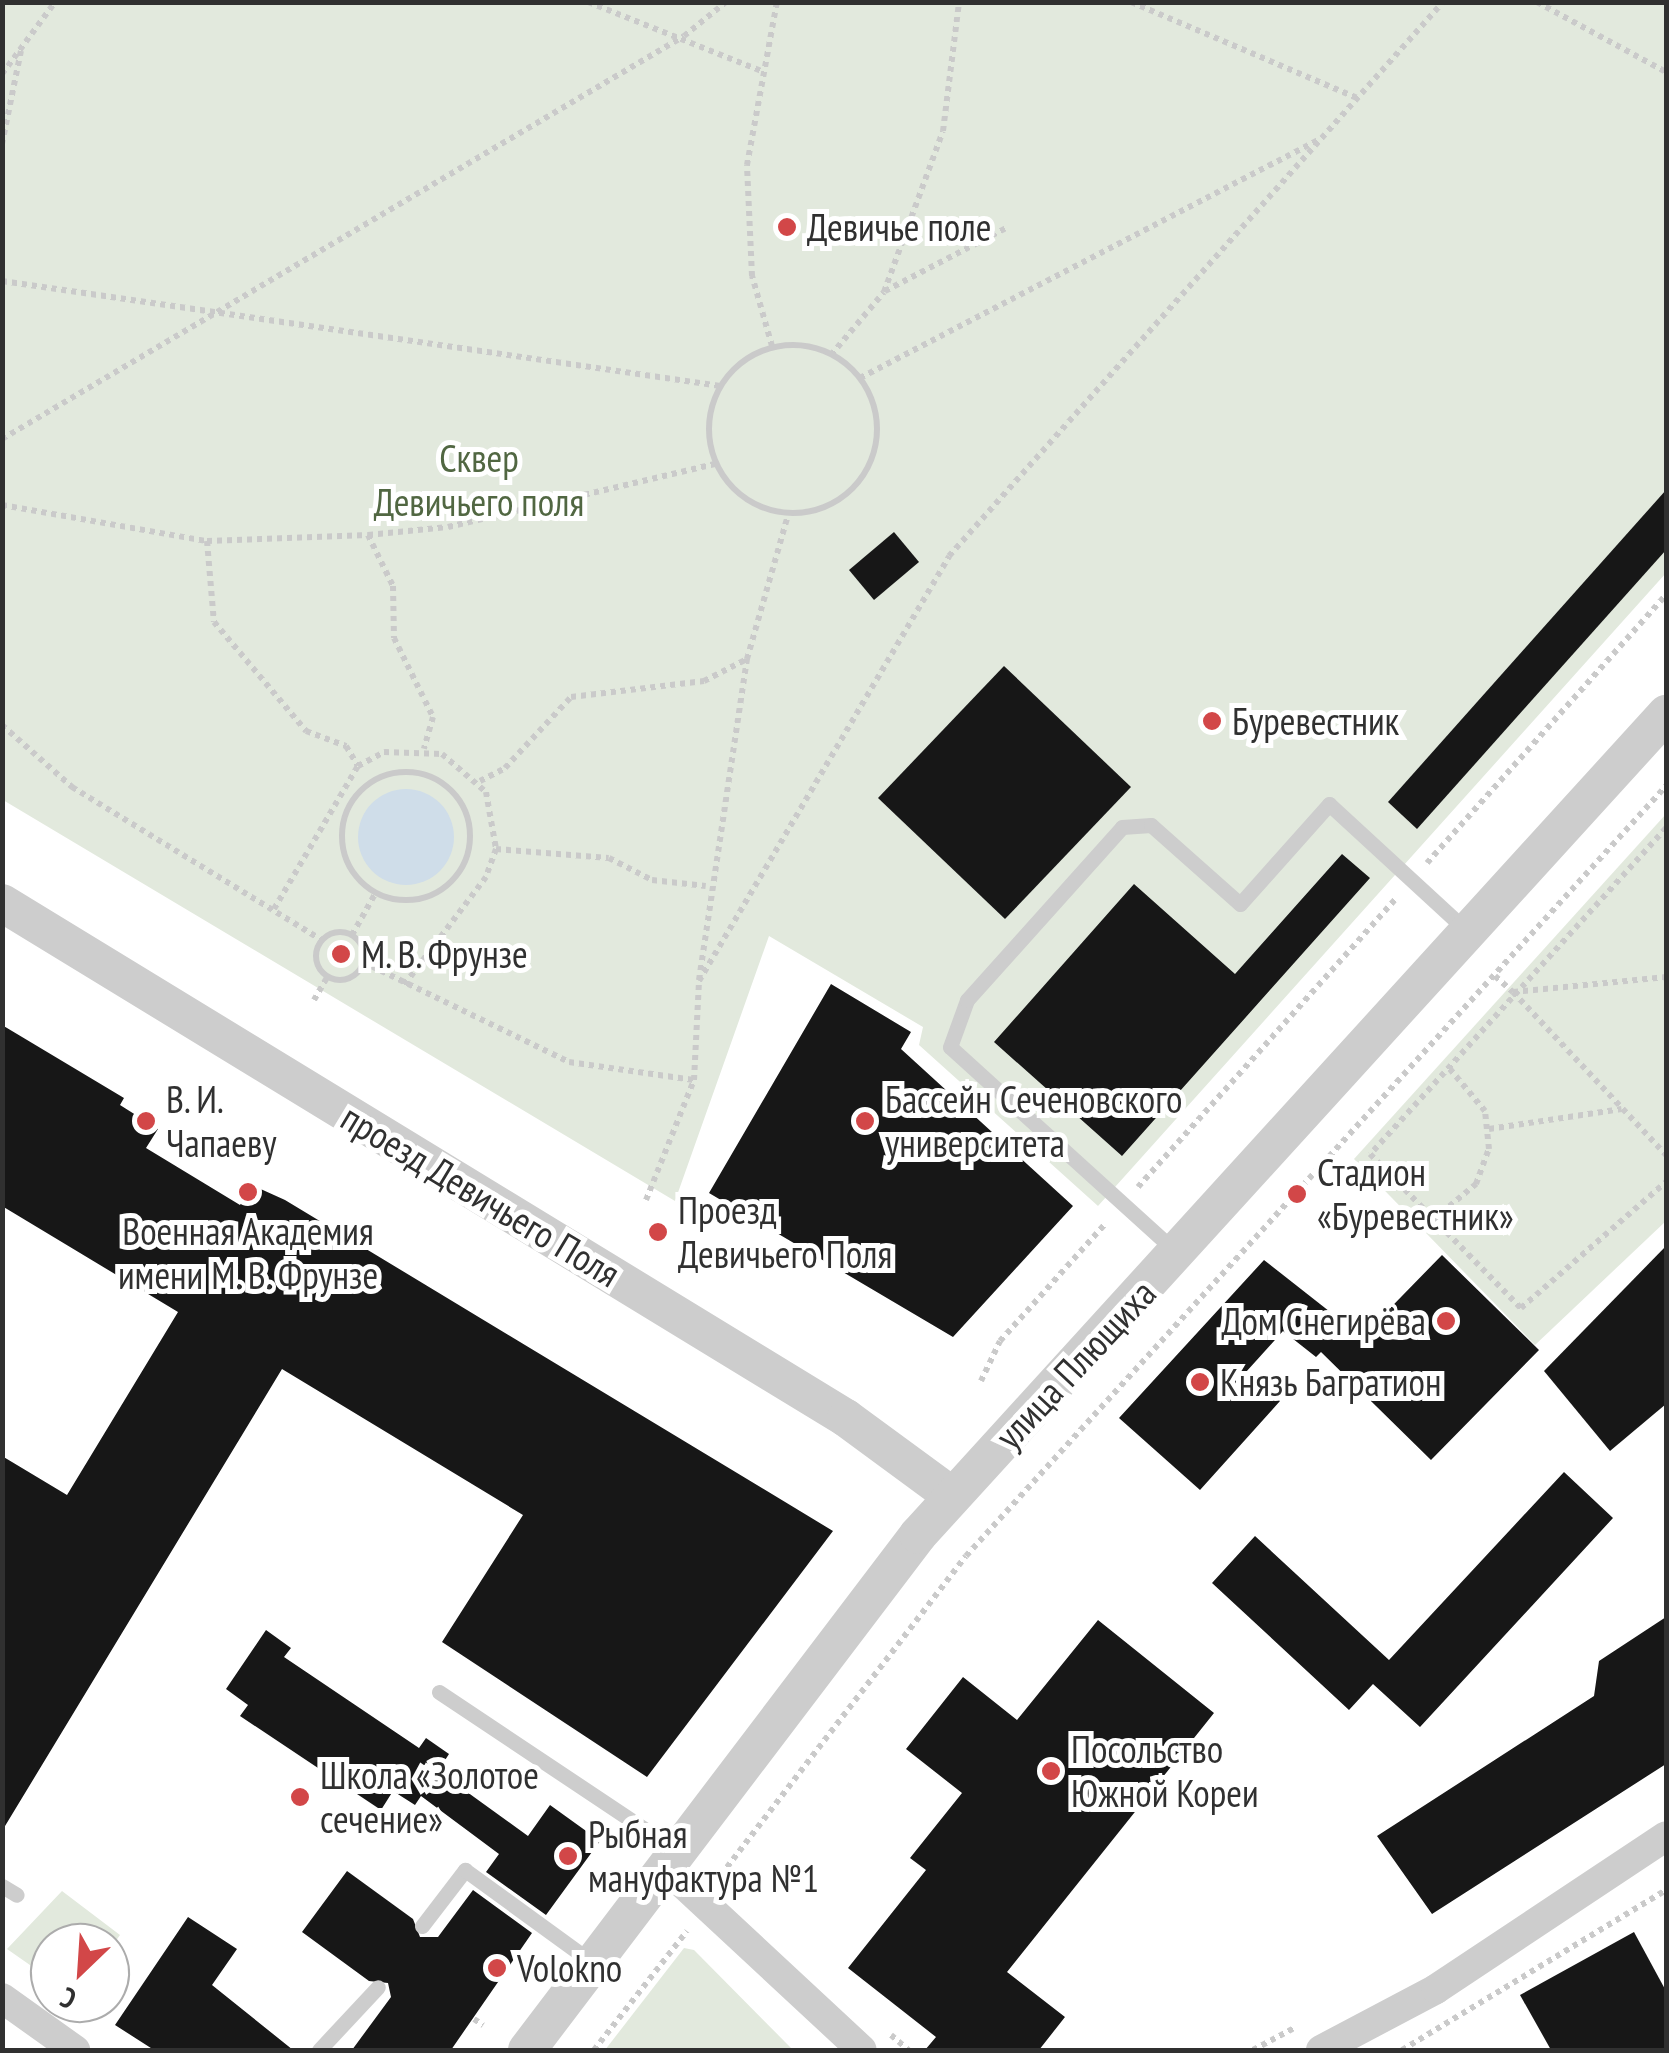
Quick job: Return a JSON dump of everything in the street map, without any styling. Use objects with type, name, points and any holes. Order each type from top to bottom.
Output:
[{"type":"street","name":"улица Плющиха","points":[[527,2050],[952,1496],[1666,714]]},
{"type":"street","name":"проезд Девичьего Поля","points":[[2,904],[846,1418],[952,1496]]},
{"type":"street","points":[[1321,2050],[1436,1989],[1666,1836]]},
{"type":"street","points":[[671,1859],[720,1891],[862,2050]]},
{"type":"street","points":[[4,2001],[74,2050]]},
{"type":"lane","points":[[1176,1253],[950,1047],[967,1000],[1122,827],[1151,825],[1240,904],[1329,804],[1468,932]]},
{"type":"lane","points":[[440,1692],[671,1859]]},
{"type":"lane","points":[[422,1926],[465,1870],[593,1963]]},
{"type":"lane","points":[[2,1886],[18,1896]]},
{"type":"lane","points":[[320,2050],[378,1987]]},
{"type":"path","points":[[2,74],[55,2]]},
{"type":"path","points":[[588,2],[684,36],[760,71]]},
{"type":"path","points":[[624,2],[624,12]]},
{"type":"path","points":[[2,439],[684,36],[726,2]]},
{"type":"path","points":[[772,346],[752,276],[748,184],[760,71],[777,2]]},
{"type":"path","points":[[831,354],[884,292],[942,131],[959,2]]},
{"type":"path","points":[[1131,2],[1357,98]]},
{"type":"path","points":[[699,982],[949,556],[1443,2]]},
{"type":"path","points":[[1537,2],[1666,72]]},
{"type":"path","points":[[2,144],[21,51]]},
{"type":"path","points":[[860,378],[1326,136]]},
{"type":"path","points":[[884,292],[1008,226]]},
{"type":"path","points":[[2,282],[228,308],[720,386]]},
{"type":"path","points":[[772,346],[831,354],[860,378],[878,431],[873,458],[856,486],[825,508],[788,514],[756,506],[715,464],[708,435],[720,386],[772,346]]},
{"type":"path","points":[[2,505],[207,541],[368,535],[448,527],[715,464]]},
{"type":"path","points":[[646,1200],[694,1080],[706,886],[747,660],[788,514]]},
{"type":"path","points":[[368,535],[394,586],[394,638],[433,717],[424,749]]},
{"type":"path","points":[[207,541],[214,622],[306,731],[346,746],[358,766]]},
{"type":"path","points":[[981,1381],[1000,1341],[1666,595]]},
{"type":"path","points":[[480,781],[505,768],[571,697],[690,684],[747,660]]},
{"type":"path","points":[[2,725],[72,787],[322,940],[352,935]]},
{"type":"path","points":[[274,910],[358,766],[384,752],[424,749],[480,781],[496,849],[486,877],[404,985]]},
{"type":"path","points":[[416,772],[445,784],[466,809],[472,841],[461,872],[438,894],[406,902],[375,894],[352,874],[341,846],[344,815],[360,790],[416,772]]},
{"type":"path","points":[[594,2050],[720,1891],[966,1556],[1666,786]]},
{"type":"path","points":[[1666,828],[1513,992],[1370,1154],[1520,1308],[1666,1182]]},
{"type":"path","points":[[496,849],[609,858],[652,880],[706,886]]},
{"type":"path","points":[[352,935],[375,894]]},
{"type":"path","points":[[352,935],[363,962],[569,1062],[694,1080]]},
{"type":"path","points":[[322,940],[316,960],[328,976]]},
{"type":"path","points":[[328,976],[350,977],[363,962]]},
{"type":"path","points":[[314,1000],[328,976]]},
{"type":"path","points":[[1494,976],[1666,1154]]},
{"type":"path","points":[[1513,992],[1666,976]]},
{"type":"path","points":[[1434,1219],[1476,1184],[1489,1129],[1476,1094],[1448,1068]]},
{"type":"path","points":[[1489,1129],[1624,1109]]},
{"type":"path","points":[[1402,2050],[1666,1890]]},
{"type":"path","points":[[474,2018],[483,2025]]},
{"type":"path","points":[[878,2024],[908,2050]]},
{"type":"green space","name":"Сквер Девичьего поля","points":[[3,3],[1666,3],[1666,573],[1098,1206],[919,1045],[923,1027],[769,936],[675,1201],[3,800]]},
{"type":"green space","points":[[1666,814],[1666,1221],[1535,1345],[1354,1159]]},
{"type":"green space","points":[[62,1891],[104,1923],[32,1923]]},
{"type":"green space","points":[[30,1925],[30,1965],[7,1949]]},
{"type":"green space","points":[[684,1948],[694,1950],[793,2050],[605,2050]]},
{"type":"shaded area","points":[[406,789],[424,792],[440,803],[451,819],[451,855],[440,871],[424,882],[406,885],[388,882],[372,871],[361,855],[358,837],[361,819],[372,803],[388,792]]},
{"type":"building","points":[[1666,490],[1666,550],[1417,829],[1388,802]]},
{"type":"building","points":[[894,532],[919,562],[874,600],[849,570]]},
{"type":"building","points":[[1004,666],[1131,787],[1005,919],[878,798]]},
{"type":"building","points":[[1342,854],[1370,878],[1122,1156],[994,1042],[1134,884],[1235,974]]},
{"type":"building","name":"Бассейн Сеченовского университета","points":[[831,984],[911,1032],[901,1049],[1073,1206],[953,1337],[709,1193]]},
{"type":"building","points":[[2,1025],[124,1098],[120,1105],[158,1129],[146,1148],[240,1205],[252,1185],[285,1200],[833,1531],[647,1777],[442,1642],[523,1515],[282,1369],[2,1831],[2,1456],[67,1495],[178,1312],[2,1206]]},
{"type":"building","points":[[1666,1246],[1666,1404],[1610,1451],[1544,1371]]},
{"type":"building","points":[[1442,1255],[1539,1350],[1431,1460],[1321,1352],[1316,1357],[1283,1331],[1246,1372],[1280,1401],[1200,1490],[1119,1418],[1264,1260],[1362,1337]]},
{"type":"building","points":[[1564,1472],[1613,1518],[1420,1727],[1373,1684],[1349,1710],[1212,1583],[1255,1536],[1389,1660]]},
{"type":"building","points":[[1666,1617],[1666,1764],[1432,1914],[1377,1836],[1594,1696],[1599,1661]]},
{"type":"building","name":"Посольство Южной Кореи","points":[[1098,1620],[1214,1713],[1007,1972],[1065,2017],[1039,2050],[925,2050],[936,2037],[848,1968],[926,1870],[910,1858],[962,1793],[906,1749],[963,1677],[1017,1720]]},
{"type":"building","points":[[266,1630],[291,1648],[284,1657],[419,1748],[426,1738],[449,1754],[438,1771],[528,1836],[550,1805],[600,1841],[546,1915],[486,1872],[499,1854],[421,1796],[415,1805],[393,1791],[381,1810],[240,1716],[248,1705],[226,1689]]},
{"type":"building","points":[[347,1871],[413,1919],[420,1937],[438,1937],[473,1890],[532,1933],[451,2050],[352,2050],[391,1997],[388,1983],[369,1981],[302,1932]]},
{"type":"building","points":[[188,1917],[237,1949],[212,1985],[293,2050],[154,2050],[115,2025],[130,2023],[130,2003]]},
{"type":"building","points":[[1634,1932],[1666,1991],[1666,2050],[1551,2050],[1520,1995]]},
{"type":"place","name":"Девичье поле","points":[[787,227]]},
{"type":"place","name":"Буревестник","points":[[1212,721]]},
{"type":"place","name":"М. В. Фрунзе","points":[[341,954]]},
{"type":"place","name":"В. И. Чапаеву","points":[[146,1121]]},
{"type":"place","name":"Бассейн Сеченовского университета","points":[[865,1121]]},
{"type":"place","name":"Военная Академия имени М. В. Фрунзе","points":[[248,1192]]},
{"type":"place","name":"Стадион «Буревестник»","points":[[1297,1194]]},
{"type":"place","name":"Проезд Девичьего Поля","points":[[658,1232]]},
{"type":"place","name":"Дом Снегирёва","points":[[1446,1321]]},
{"type":"place","name":"Князь Багратион","points":[[1200,1382]]},
{"type":"place","name":"Посольство Южной Кореи","points":[[1051,1771]]},
{"type":"place","name":"Школа «Золотое сечение»","points":[[300,1797]]},
{"type":"place","name":"Рыбная мануфактура №1","points":[[568,1856]]},
{"type":"place","name":"Volokno","points":[[497,1968]]}]
